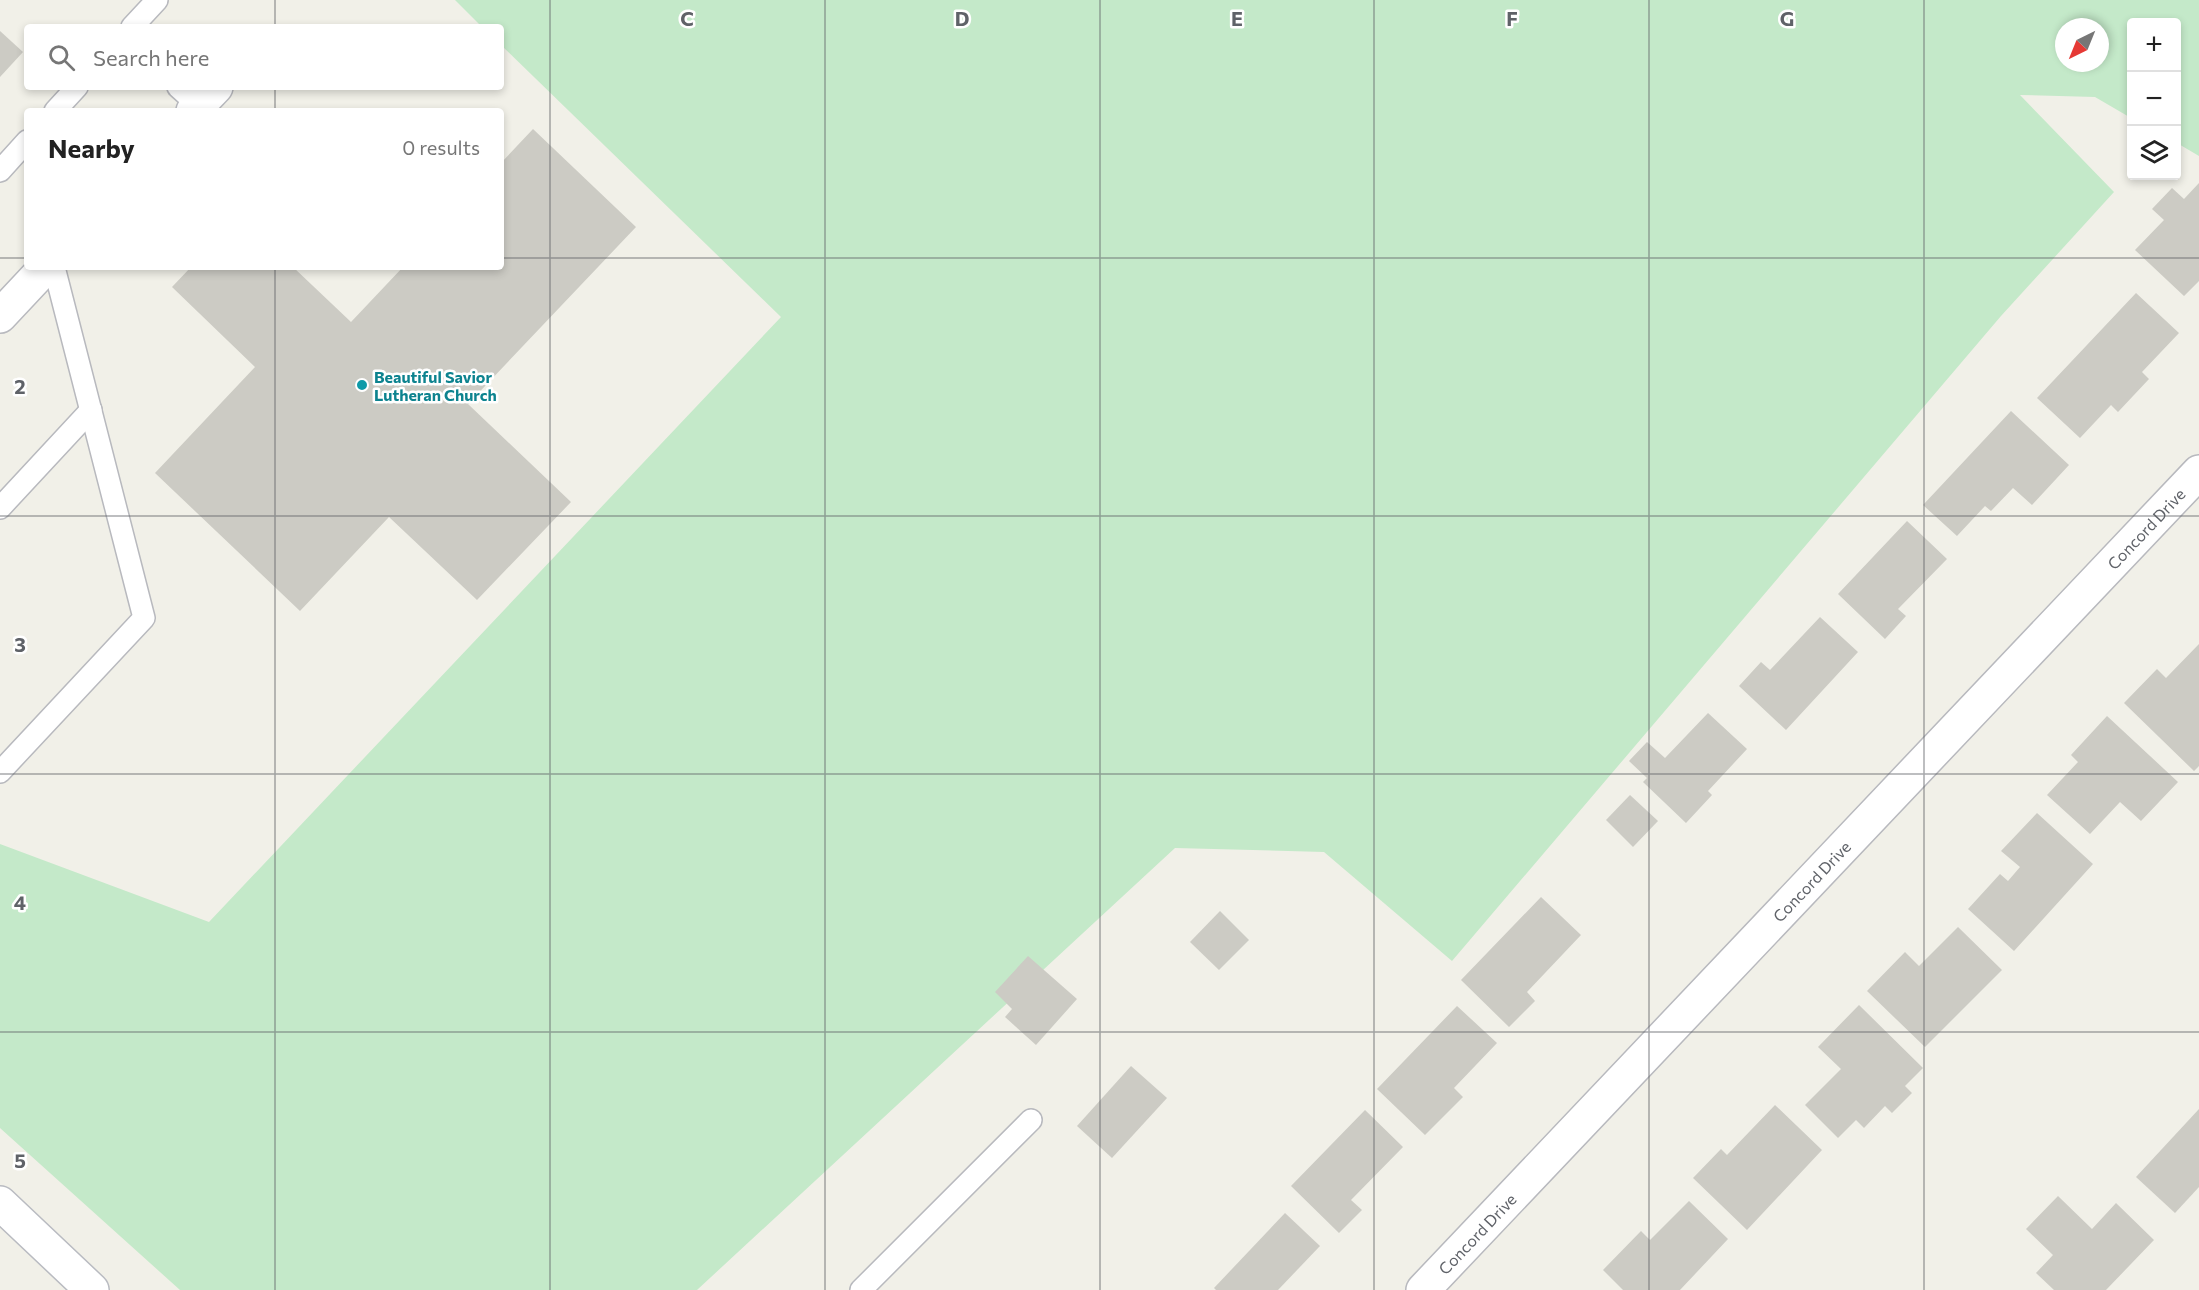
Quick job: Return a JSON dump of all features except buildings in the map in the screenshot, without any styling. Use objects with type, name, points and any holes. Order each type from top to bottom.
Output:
[{"type":"street","points":[[0,316],[43,270]]},
{"type":"street","name":"Concord Drive","points":[[1423,1290],[2199,472]]},
{"type":"street","points":[[0,1203],[92,1290]]},
{"type":"lane","points":[[135,24],[157,0]]},
{"type":"lane","points":[[58,108],[74,90]]},
{"type":"lane","points":[[0,171],[24,144]]},
{"type":"lane","points":[[0,772],[144,618],[55,270]]},
{"type":"lane","points":[[0,508],[91,410]]},
{"type":"lane","points":[[861,1290],[1031,1120]]},
{"type":"green space","points":[[455,0],[2199,0],[2199,156],[2181,145],[2181,18],[2127,18],[2127,116],[2095,97],[2020,95],[2114,192],[2001,316],[1452,961],[1324,852],[1175,848],[697,1290],[180,1290],[0,1128],[0,844],[209,922],[781,317],[504,48],[504,24],[479,24]]},
{"type":"place","name":"Beautiful Savior Lutheran Church","points":[[362,385]]}]
